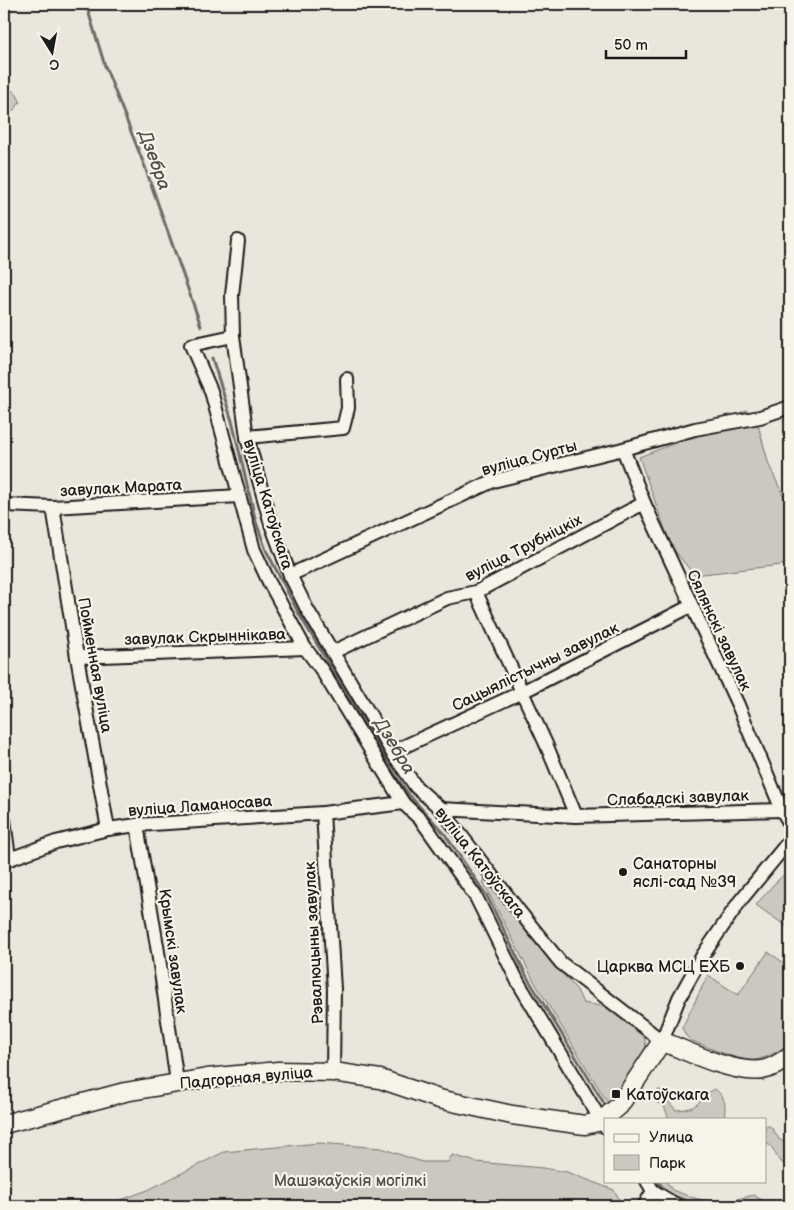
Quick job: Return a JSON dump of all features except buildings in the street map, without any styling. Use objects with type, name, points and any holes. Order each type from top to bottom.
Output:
[{"type":"street","name":"вуліца Катоўскага","points":[[238,241],[232,296],[233,336],[247,437],[271,524],[290,575],[307,609],[392,752],[416,787],[441,809],[561,963],[662,1041]]},
{"type":"street","name":"вуліца Катоўскага","points":[[233,336],[192,345],[211,391],[254,550],[269,582],[306,648],[321,669],[403,804],[422,821],[476,896],[518,982],[608,1118]]},
{"type":"street","points":[[247,437],[343,428],[348,408],[347,379]]},
{"type":"street","name":"вуліца Сурты","points":[[290,575],[493,481],[623,449],[695,428],[760,417],[790,407]]},
{"type":"street","name":"Сялянскі завулак","points":[[623,449],[644,503],[738,705],[782,810],[790,824]]},
{"type":"street","name":"завулак Марата","points":[[4,506],[53,507],[239,496]]},
{"type":"street","name":"вуліца Трубніцкіх","points":[[333,652],[447,598],[476,592],[644,503]]},
{"type":"street","name":"Пойменная вуліца","points":[[53,507],[77,657],[108,829]]},
{"type":"street","points":[[476,592],[576,816]]},
{"type":"street","name":"Сацыялістычны завулак","points":[[392,752],[522,692],[691,606]]},
{"type":"street","name":"завулак Скрыннікава","points":[[77,657],[306,648]]},
{"type":"street","name":"вуліца Ламаносава","points":[[6,859],[56,842],[108,829],[137,825],[323,813],[403,804]]},
{"type":"street","name":"Слабадскі завулак","points":[[441,809],[576,816],[782,810]]},
{"type":"street","name":"Рэвалюцыны завулак","points":[[323,813],[334,988],[333,1072]]},
{"type":"street","points":[[4,820],[6,859]]},
{"type":"street","name":"Крымскі завулак","points":[[137,825],[177,1082]]},
{"type":"street","points":[[608,1118],[662,1041],[680,998],[703,956],[740,901],[790,840]]},
{"type":"street","points":[[662,1041],[687,1052],[744,1070],[764,1070],[790,1056]]},
{"type":"street","name":"Падгорная вуліца","points":[[4,1124],[125,1092],[177,1082],[278,1072],[333,1072],[380,1079],[439,1098],[512,1115],[585,1125],[604,1119]]},
{"type":"street","points":[[644,1206],[650,1186],[678,1206]]},
{"type":"green space","points":[[4,88],[14,92],[20,102],[14,110],[4,113]]},
{"type":"green space","points":[[746,410],[755,414],[769,465],[790,510],[790,564],[694,575],[671,546],[639,457],[707,431]]},
{"type":"green space","points":[[790,869],[790,929],[756,905]]},
{"type":"green space","points":[[487,877],[553,963],[577,990],[583,1003],[614,1008],[645,1035],[647,1051],[645,1059],[609,1105],[535,983],[483,882]]},
{"type":"green space","points":[[768,952],[786,964],[790,958],[790,1043],[769,1056],[749,1060],[733,1057],[692,1041],[686,1036],[682,1028],[708,975],[738,995]]},
{"type":"green space","points":[[715,1089],[721,1096],[724,1102],[724,1118],[669,1118],[664,1106],[656,1102],[652,1096],[658,1090],[666,1091],[668,1101],[676,1110],[696,1105],[709,1092]]},
{"type":"green space","points":[[766,1125],[771,1127],[779,1139],[790,1146],[790,1167],[780,1161],[766,1143]]},
{"type":"green space","name":"Машэкаўскія могілкі","points":[[319,1143],[381,1148],[422,1162],[448,1162],[452,1155],[476,1162],[567,1172],[614,1190],[623,1206],[104,1206],[148,1190],[224,1152]]},
{"type":"green space","points":[[652,1182],[667,1182],[672,1190],[716,1204],[754,1195],[771,1206],[685,1206],[662,1193]]},
{"type":"waterway","name":"Дзебра","points":[[86,4],[105,66],[145,167],[201,326]]},
{"type":"waterway","name":"Дзебра","points":[[212,358],[232,421],[256,522],[266,550],[299,614],[394,773],[409,795],[444,833],[487,896],[527,977],[607,1108]]},
{"type":"waterway","name":"Дзебра","points":[[659,1182],[667,1194],[690,1202],[694,1206]]},
{"type":"place","name":"Санаторны яслі-сад №39","points":[[623,872]]},
{"type":"place","name":"Царква МСЦ ЕХБ","points":[[740,966]]},
{"type":"place","name":"Катоўскага","points":[[616,1094]]}]
